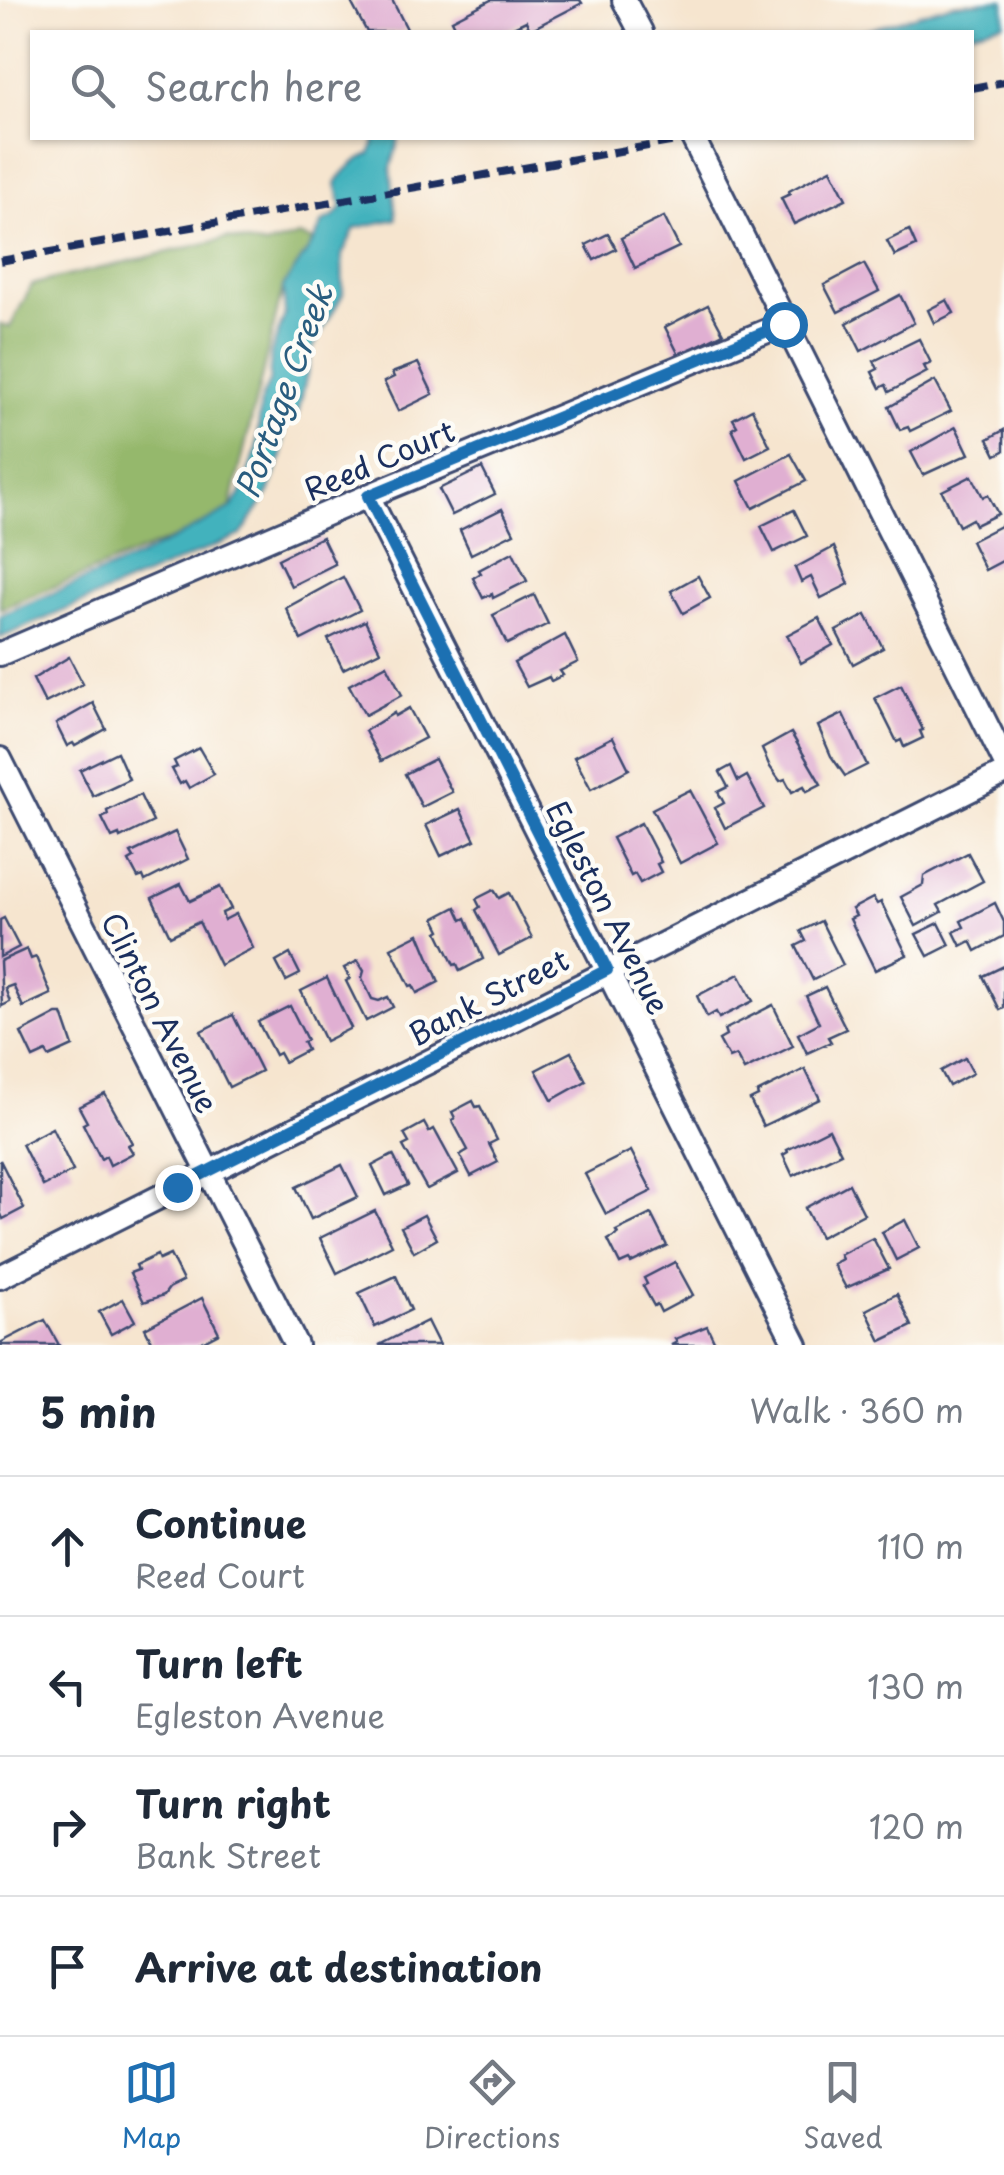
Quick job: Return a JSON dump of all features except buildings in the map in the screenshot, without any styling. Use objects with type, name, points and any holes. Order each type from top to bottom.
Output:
[{"type":"street","points":[[624,0],[640,30]]},
{"type":"street","points":[[694,140],[1004,760]]},
{"type":"street","name":"Reed Court","points":[[0,654],[784,324]]},
{"type":"street","name":"Egleston Avenue","points":[[368,496],[796,1345]]},
{"type":"street","name":"Clinton Avenue","points":[[0,760],[296,1345]]},
{"type":"street","name":"Bank Street","points":[[0,1277],[1004,773]]},
{"type":"green space","points":[[299,236],[314,241],[283,287],[230,509],[189,532],[0,609],[0,324],[10,327],[32,285],[228,238],[265,246]]},
{"type":"water","points":[[1004,0],[1004,23],[974,31],[866,30],[953,4]]},
{"type":"water","name":"Portage Creek","points":[[398,140],[391,168],[396,219],[355,228],[342,255],[343,294],[313,348],[297,418],[285,425],[282,456],[269,493],[241,535],[0,638],[0,615],[143,555],[230,509],[240,495],[256,450],[271,353],[285,314],[283,287],[323,222],[342,208],[336,184],[350,166],[370,154],[375,142]]},
{"type":"railway","points":[[974,88],[1004,82]]},
{"type":"railway","points":[[0,261],[682,140]]},
{"type":"route","points":[[177,1187],[607,970],[368,496],[784,324]]}]
